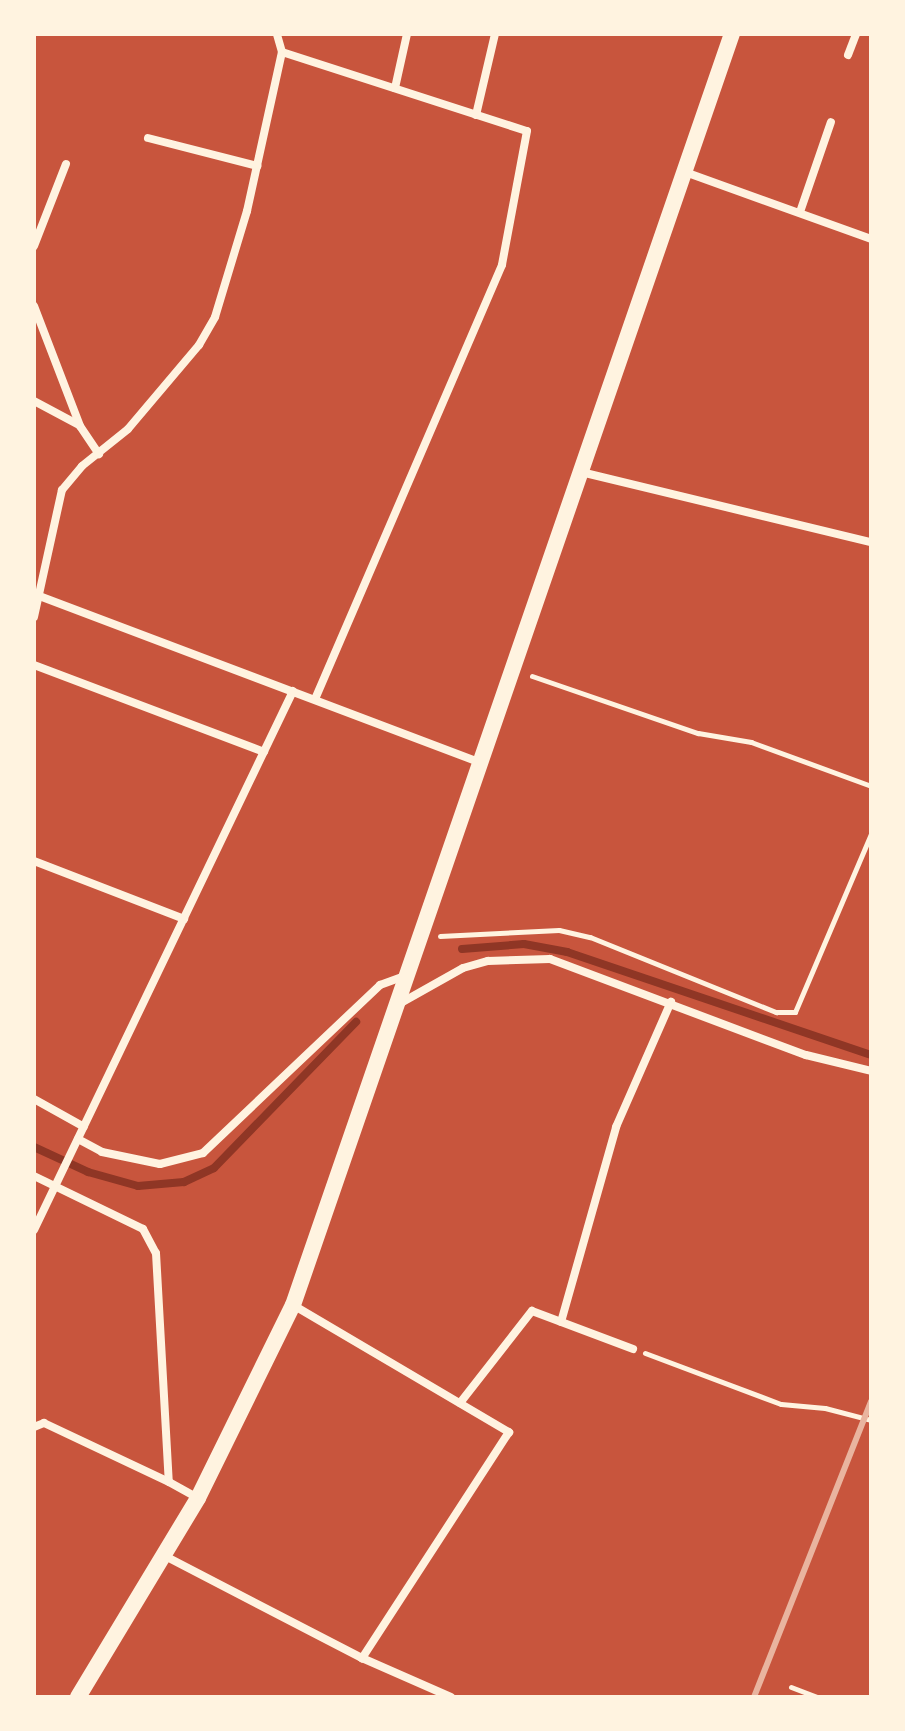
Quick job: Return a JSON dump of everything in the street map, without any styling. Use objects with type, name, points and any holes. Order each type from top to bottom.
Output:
[{"type":"main road","points":[[78,1697],[198,1498],[293,1305],[732,34]]},
{"type":"street","points":[[34,617],[62,490],[169,381],[215,317],[257,166],[282,52],[277,34]]},
{"type":"street","points":[[395,88],[407,34]]},
{"type":"street","points":[[476,115],[495,34]]},
{"type":"street","points":[[848,55],[856,34]]},
{"type":"street","points":[[282,52],[527,131],[502,265],[315,699]]},
{"type":"street","points":[[800,212],[831,122]]},
{"type":"street","points":[[148,138],[257,166]]},
{"type":"street","points":[[34,246],[66,164]]},
{"type":"street","points":[[685,171],[871,239]]},
{"type":"street","points":[[34,306],[80,426],[99,454]]},
{"type":"street","points":[[34,401],[80,426]]},
{"type":"street","points":[[581,472],[871,542]]},
{"type":"street","points":[[38,596],[479,762]]},
{"type":"street","points":[[34,665],[264,752]]},
{"type":"street","points":[[34,1230],[293,691]]},
{"type":"street","points":[[34,861],[184,919]]},
{"type":"street","points":[[395,1006],[463,968],[517,959],[578,966],[806,1055],[871,1071]]},
{"type":"street","points":[[76,1142],[102,1152],[160,1164],[203,1153],[380,985],[406,976]]},
{"type":"street","points":[[561,1322],[616,1127],[671,1002]]},
{"type":"street","points":[[34,1099],[84,1127]]},
{"type":"street","points":[[34,1176],[58,1182],[143,1229],[156,1253],[169,1482]]},
{"type":"street","points":[[293,1305],[509,1432],[362,1658]]},
{"type":"street","points":[[460,1403],[532,1311],[633,1349]]},
{"type":"street","points":[[34,1427],[44,1423],[198,1498]]},
{"type":"street","points":[[165,1556],[362,1658],[451,1697]]},
{"type":"path","points":[[512,669],[698,733],[751,742],[871,786]]},
{"type":"path","points":[[419,937],[559,930],[669,966],[776,1012],[795,1012],[871,834]]},
{"type":"path","points":[[633,1349],[781,1404],[825,1408],[871,1420]]},
{"type":"path","points":[[791,1687],[817,1697]]},
{"type":"waterway","points":[[462,949],[524,944],[567,952],[871,1055]]},
{"type":"waterway","points":[[34,1147],[88,1172],[138,1186],[184,1182],[214,1168],[356,1022]]},
{"type":"railway","points":[[754,1697],[871,1401]]}]
